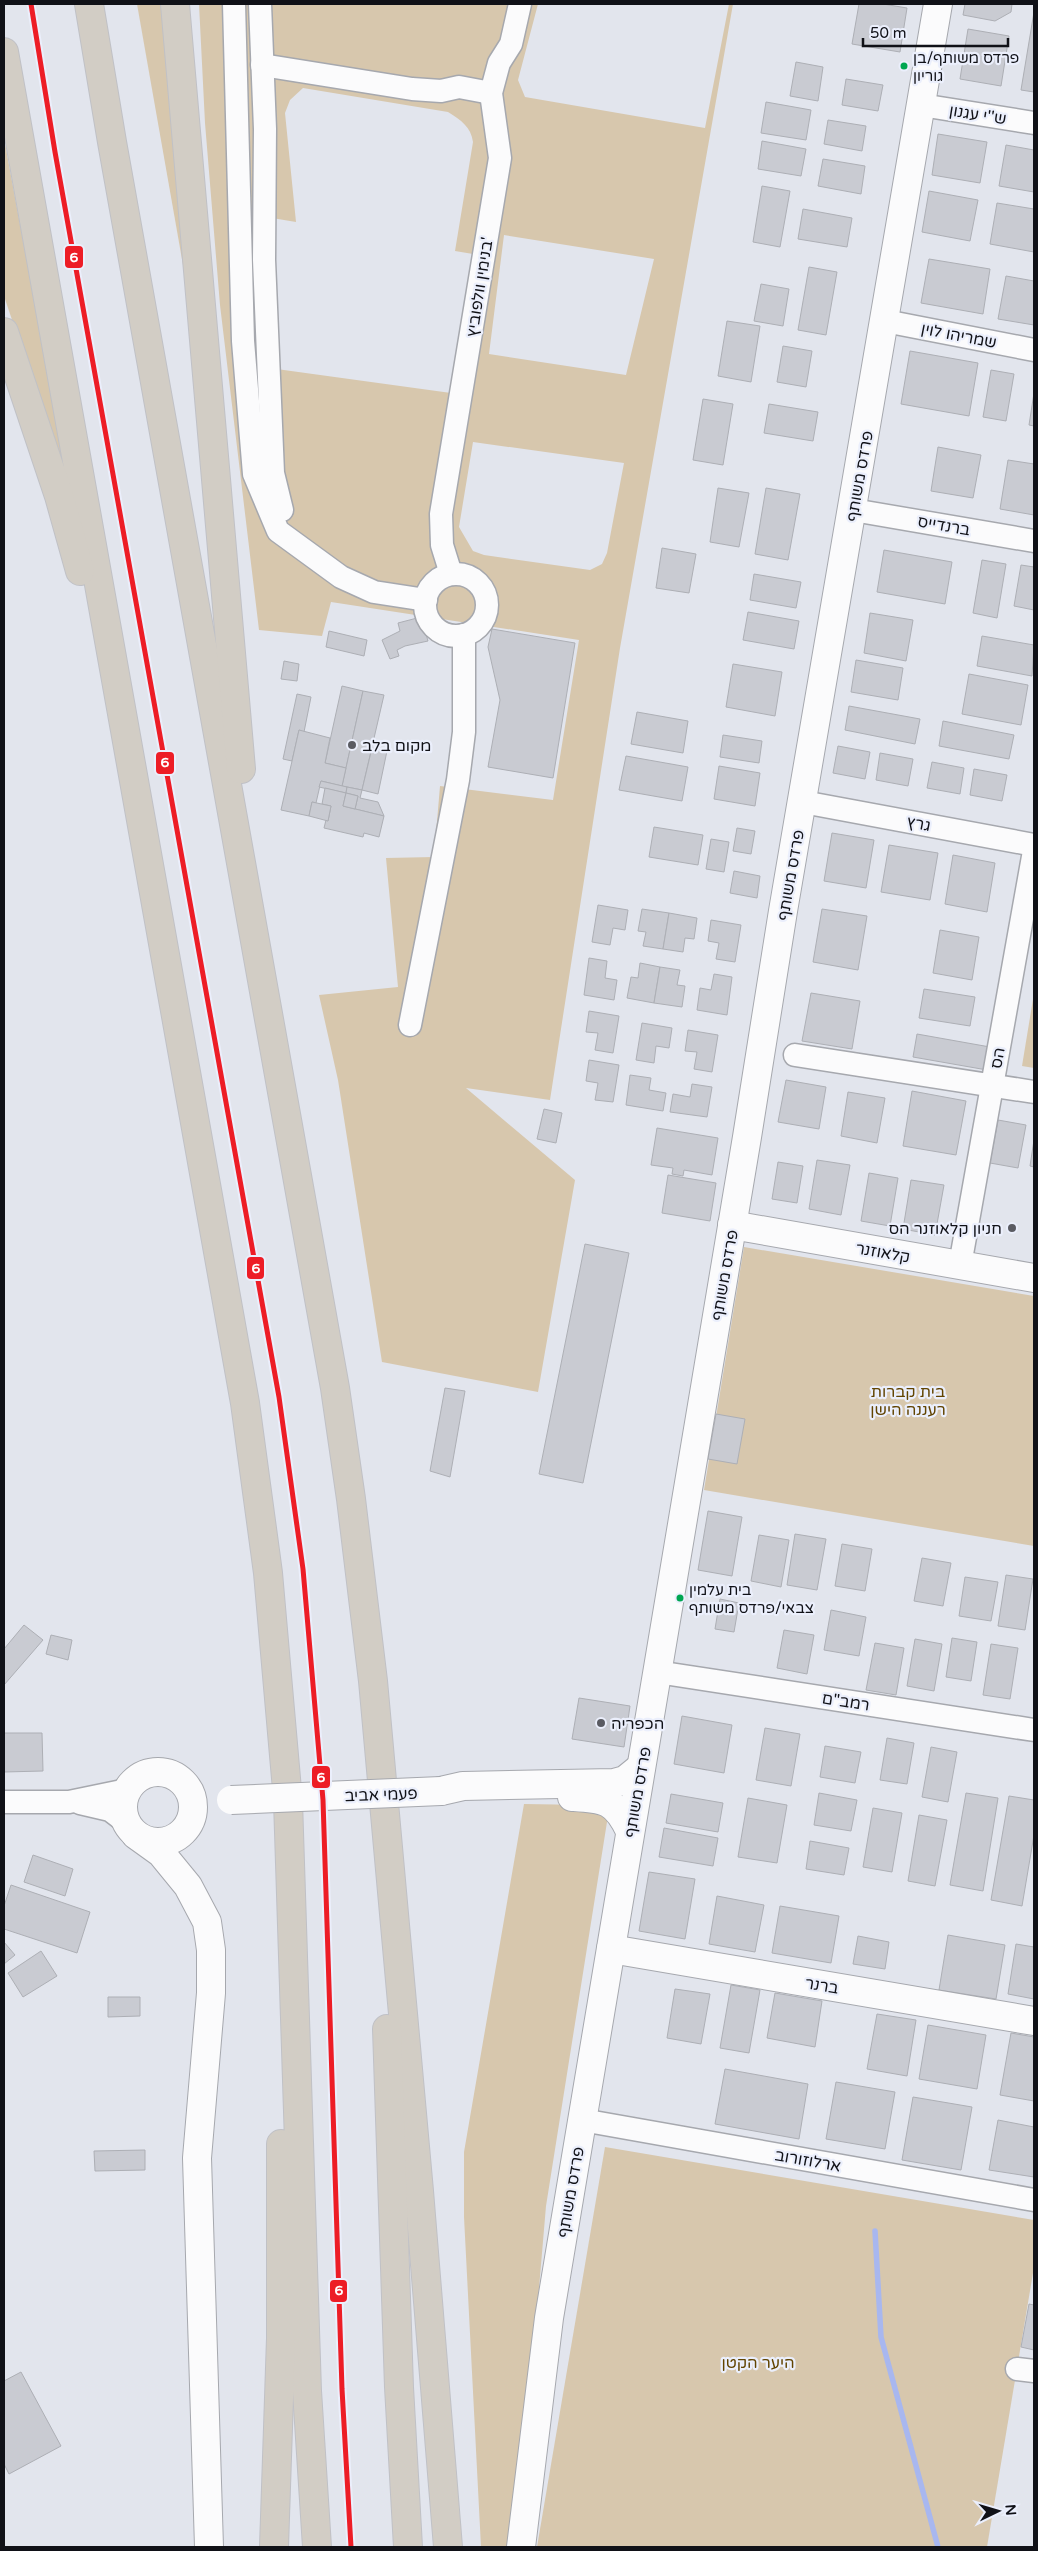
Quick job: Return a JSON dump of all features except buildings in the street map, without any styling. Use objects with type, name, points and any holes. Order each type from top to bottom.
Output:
[{"type":"highway","points":[[89,4],[112,142],[335,1388],[367,1625],[448,2547]]},
{"type":"highway","points":[[175,4],[256,943]]},
{"type":"highway","points":[[4,52],[246,1412],[268,1574],[281,1700],[288,1801],[307,2391],[317,2547]]},
{"type":"highway","points":[[4,332],[59,496],[79,566],[99,650],[190,1098]]},
{"type":"highway","points":[[274,2547],[281,2338],[281,1700]]},
{"type":"highway","points":[[378,1740],[399,2387],[408,2547]]},
{"type":"street","points":[[234,4],[243,340],[254,474],[278,531],[310,555],[341,577],[374,592],[426,600]]},
{"type":"street","points":[[260,4],[265,129],[264,260],[273,473],[279,504],[293,536],[310,555]]},
{"type":"street","name":"בנימין וולפוביץ'","points":[[451,574],[442,545],[441,514],[500,158],[491,93],[499,63],[511,44],[520,4]]},
{"type":"street","name":"פרדס משותף","points":[[521,2547],[548,2318],[783,911],[938,4]]},
{"type":"street","points":[[262,65],[412,89],[441,91],[459,87],[491,93]]},
{"type":"street","name":"ש''י עגנון","points":[[921,104],[1034,123]]},
{"type":"street","name":"שמריהו לוין","points":[[885,321],[1034,350]]},
{"type":"street","name":"ברנדייס","points":[[853,510],[1034,541]]},
{"type":"street","points":[[451,574],[463,574],[472,578],[485,592],[488,602],[483,622],[476,630],[464,635],[444,634],[434,627],[428,619],[426,600],[429,588],[436,580],[451,574]]},
{"type":"street","points":[[410,1025],[458,780],[464,732],[464,635]]},
{"type":"street","name":"גרץ","points":[[803,802],[1034,845]]},
{"type":"street","name":"הס","points":[[960,1265],[1034,851]]},
{"type":"street","points":[[795,1055],[1034,1092]]},
{"type":"street","name":"קלאוזנר","points":[[732,1225],[1034,1278]]},
{"type":"street","name":"רמב\"ם","points":[[657,1672],[1034,1730]]},
{"type":"street","name":"פעמי אביב","points":[[127,1790],[138,1778],[154,1772],[171,1774],[189,1788],[231,1800],[441,1791],[464,1786],[614,1783],[625,1780],[641,1767]]},
{"type":"street","points":[[188,1886],[184,1849],[194,1805],[189,1788]]},
{"type":"street","points":[[69,1802],[127,1790],[123,1805],[132,1829]]},
{"type":"street","name":"פעמי אביב","points":[[441,1791],[463,1795],[551,1796],[601,1799],[615,1808],[630,1831]]},
{"type":"street","name":"פעמי אביב","points":[[132,1829],[144,1839],[162,1842],[179,1836],[200,1813],[231,1800]]},
{"type":"street","points":[[4,1802],[69,1802],[110,1810],[161,1852],[188,1886],[207,1922],[211,1950],[211,1993],[197,2158],[209,2547]]},
{"type":"street","name":"ברנר","points":[[611,1949],[1034,2021]]},
{"type":"street","name":"ארלוזורוב","points":[[582,2120],[1034,2200]]},
{"type":"green space","points":[[137,4],[161,4],[195,333]]},
{"type":"green space","points":[[199,4],[538,4],[518,80],[525,97],[705,128],[729,4],[733,4],[620,648],[550,1100],[466,1088],[575,1180],[538,1392],[382,1362],[338,1080],[319,995],[398,987],[386,858],[434,857],[440,786],[553,800],[579,640],[331,602],[322,636],[259,630],[220,305],[205,123]],"holes":[[[303,88],[448,112],[461,121],[470,132],[473,142],[455,251],[473,254],[451,393],[262,367],[260,216],[296,222],[285,113],[290,100]],[[504,235],[654,259],[626,375],[489,354]],[[473,442],[624,463],[607,553],[602,564],[590,570],[484,555],[473,551],[459,527]]]},
{"type":"green space","points":[[4,138],[70,493],[4,296]]},
{"type":"green space","points":[[1034,993],[1034,1068],[1022,1066]]},
{"type":"green space","name":"בית קברות רעננה הישן","points":[[744,1247],[1034,1296],[1034,1546],[704,1490]]},
{"type":"green space","points":[[524,1804],[587,1805],[607,1814],[607,1822],[546,2206],[517,2547],[481,2547],[464,2217],[464,2152]]},
{"type":"green space","name":"היער הקטן","points":[[605,2147],[1034,2220],[1034,2267],[987,2547],[537,2547]]},
{"type":"waterway","points":[[875,2231],[881,2337],[938,2547]]},
{"type":"transit line","name":"6","points":[[31,4],[55,152],[279,1397],[303,1569],[323,1800],[342,2389],[351,2547]]},
{"type":"place","name":"פרדס משותף/בן גוריון","points":[[904,66]]},
{"type":"place","name":"מקום בלב","points":[[352,745]]},
{"type":"place","name":"חניון קלאוזנר הס","points":[[1012,1228]]},
{"type":"place","name":"בית עלמין צבאי/פרדס משותף","points":[[680,1598]]},
{"type":"place","name":"הכפריה","points":[[601,1723]]}]
